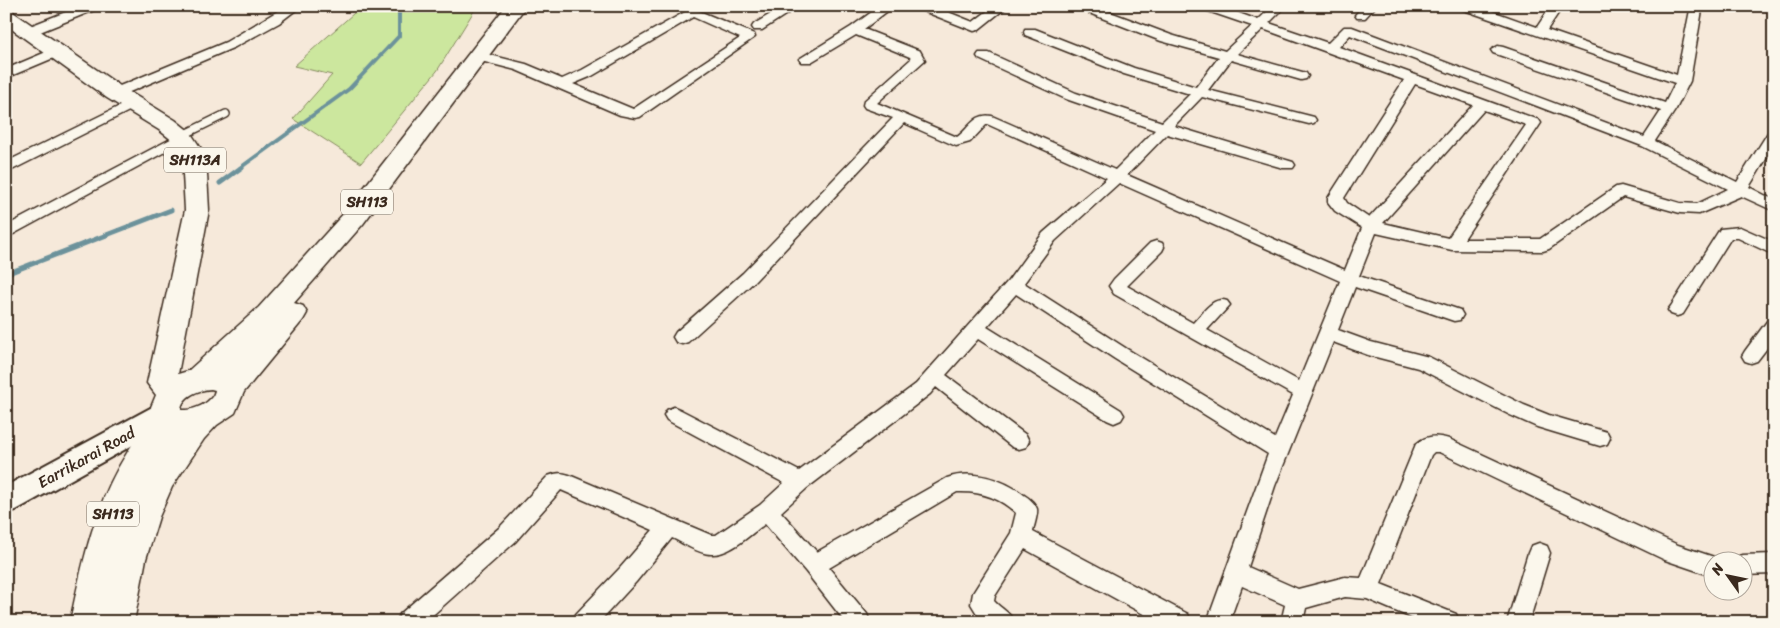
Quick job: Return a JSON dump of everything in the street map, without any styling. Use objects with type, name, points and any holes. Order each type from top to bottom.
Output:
[{"type":"main road","name":"SH113","points":[[230,388],[397,187],[484,58],[516,6]]},
{"type":"main road","name":"SH113","points":[[198,379],[270,314],[354,218],[528,6]]},
{"type":"main road","name":"SH113A","points":[[6,16],[182,136],[194,156],[198,210],[162,383],[170,409]]},
{"type":"main road","name":"SH113","points":[[88,622],[95,585],[115,508],[138,462],[182,386],[198,379],[216,377],[225,379],[230,385],[230,394],[225,404],[215,413],[202,420],[188,424],[176,423],[170,409]]},
{"type":"main road","name":"Earrikarai Road","points":[[6,501],[170,409]]},
{"type":"main road","name":"SH113","points":[[116,622],[132,552],[148,504],[172,460],[202,420]]},
{"type":"street","points":[[30,31],[93,6]]},
{"type":"street","points":[[6,168],[124,98],[278,19],[295,6]]},
{"type":"street","points":[[758,27],[793,6]]},
{"type":"street","points":[[806,59],[855,30],[888,6]]},
{"type":"street","points":[[922,6],[974,27],[1002,6]]},
{"type":"street","points":[[1206,6],[1330,48],[1534,124],[1452,244]]},
{"type":"street","points":[[408,622],[507,535],[555,482],[562,481],[710,545],[720,544],[767,511],[800,482],[924,389],[1014,285],[1050,237],[1118,176],[1198,92],[1228,56],[1280,6]]},
{"type":"street","points":[[1361,16],[1370,6]]},
{"type":"street","points":[[1465,6],[1683,81]]},
{"type":"street","points":[[1539,33],[1558,6]]},
{"type":"street","points":[[1093,10],[1166,38],[1301,76]]},
{"type":"street","points":[[1647,143],[1670,109],[1683,81],[1696,10]]},
{"type":"street","points":[[484,58],[521,67],[625,112],[635,114],[749,37],[692,12],[582,76],[562,84]]},
{"type":"street","points":[[855,30],[918,57],[912,65],[871,101],[870,104],[876,108],[902,116],[956,142],[964,139],[982,120],[987,119],[1350,278],[1454,315]]},
{"type":"street","points":[[1330,48],[1348,30],[1647,143],[1774,206]]},
{"type":"street","points":[[1030,32],[1129,71],[1198,92],[1309,120]]},
{"type":"street","points":[[1498,50],[1670,109]]},
{"type":"street","points":[[6,74],[58,51]]},
{"type":"street","points":[[984,56],[1071,96],[1164,128],[1288,165]]},
{"type":"street","points":[[1411,78],[1336,198],[1336,202],[1371,226],[1452,244],[1543,245],[1621,191],[1680,208],[1699,209],[1740,190],[1774,134]]},
{"type":"street","points":[[1218,622],[1279,451],[1371,226],[1481,105]]},
{"type":"street","points":[[682,337],[749,277],[902,116]]},
{"type":"street","points":[[6,233],[182,136]]},
{"type":"street","points":[[1677,310],[1726,233],[1740,232],[1774,249]]},
{"type":"street","points":[[1156,247],[1118,286],[1120,290],[1303,392]]},
{"type":"street","points":[[1014,285],[1121,354],[1279,451]]},
{"type":"street","points":[[1195,332],[1221,306]]},
{"type":"street","points":[[1751,356],[1774,325]]},
{"type":"street","points":[[976,329],[1114,415]]},
{"type":"street","points":[[1327,333],[1368,348],[1423,362],[1517,410],[1544,421],[1600,438]]},
{"type":"street","points":[[935,376],[1019,441]]},
{"type":"street","points":[[674,415],[800,482]]},
{"type":"street","points":[[1368,589],[1423,450],[1433,443],[1442,445],[1672,554],[1702,563]]},
{"type":"street","points":[[814,565],[954,484],[979,483],[1001,490],[1018,501],[1027,510],[1021,536],[984,593],[982,604],[991,615],[1003,622]]},
{"type":"street","points":[[767,511],[814,565],[859,622]]},
{"type":"street","points":[[584,622],[628,575],[668,527]]},
{"type":"street","points":[[1021,536],[1180,622]]},
{"type":"street","points":[[1518,622],[1539,553]]},
{"type":"street","points":[[1752,565],[1774,564]]},
{"type":"street","points":[[1235,572],[1297,600],[1345,587],[1368,589],[1439,620]]},
{"type":"street","points":[[1292,622],[1297,600]]},
{"type":"lane","points":[[182,136],[226,114]]},
{"type":"green space","points":[[362,6],[477,6],[437,71],[361,163],[293,119],[332,75],[294,66]]},
{"type":"waterway","points":[[240,168],[349,89],[399,36],[399,6]]},
{"type":"waterway","points":[[220,183],[242,167]]},
{"type":"waterway","points":[[6,274],[171,210]]}]
